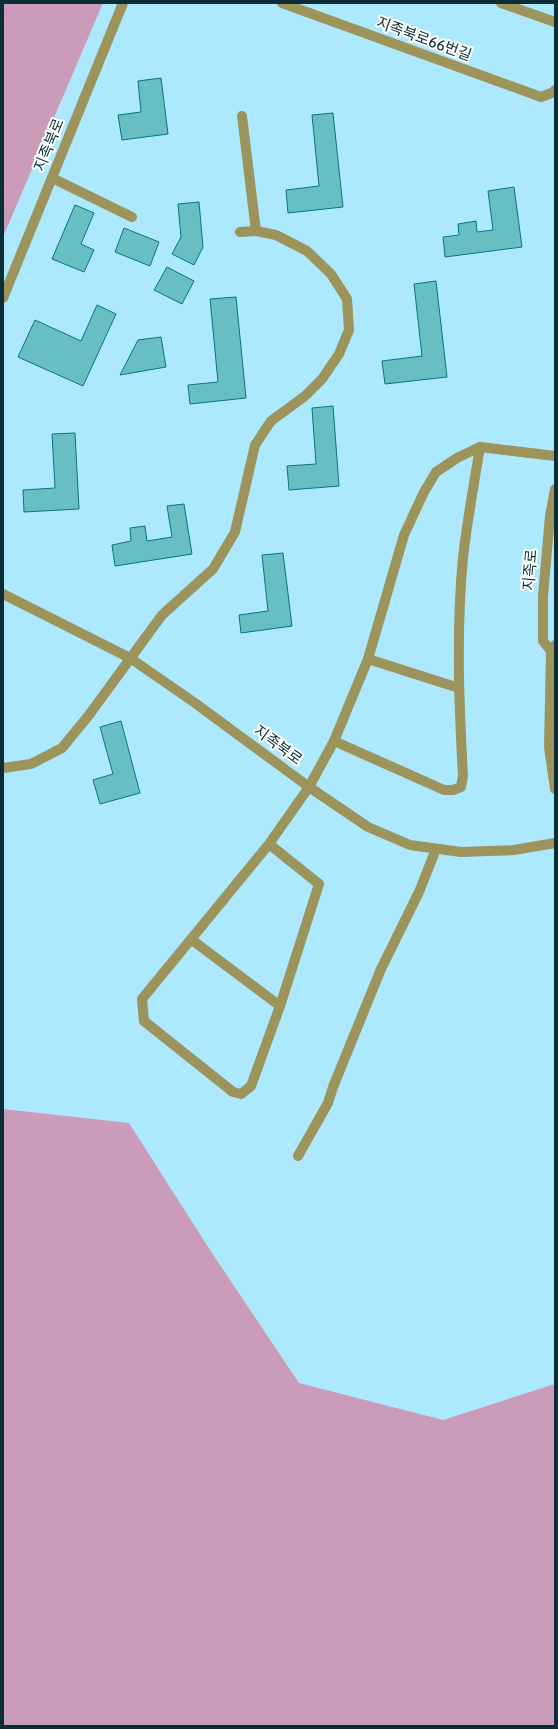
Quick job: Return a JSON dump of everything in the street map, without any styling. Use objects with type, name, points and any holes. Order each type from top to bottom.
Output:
[{"type":"street","name":"지족북로","points":[[3,298],[123,3]]},
{"type":"street","name":"지족북로66번길","points":[[282,3],[541,97],[554,92],[555,90]]},
{"type":"street","points":[[501,3],[555,22]]},
{"type":"street","points":[[242,116],[256,231]]},
{"type":"street","points":[[52,178],[132,217]]},
{"type":"street","points":[[3,768],[31,764],[62,748],[89,715],[162,615],[213,569],[235,532],[255,445],[271,421],[305,396],[322,379],[339,354],[349,330],[347,299],[331,274],[307,251],[276,235],[256,231],[240,232]]},
{"type":"street","points":[[334,741],[444,790],[453,790],[461,787],[463,776],[459,688],[463,558],[480,447]]},
{"type":"street","points":[[269,844],[319,884],[280,1006],[251,1086],[241,1094],[233,1092],[144,1021],[142,999],[192,940],[269,844],[309,787],[334,741],[368,659],[404,535],[424,492],[436,472],[457,458],[480,447],[555,456]]},
{"type":"street","name":"지족로","points":[[555,490],[550,516],[543,596],[543,640],[553,648],[549,747],[555,789]]},
{"type":"street","name":"지족북로","points":[[3,594],[130,658],[195,703],[309,787],[368,827],[410,845],[461,852],[514,850],[555,843]]},
{"type":"street","points":[[368,659],[459,688]]},
{"type":"street","points":[[298,1156],[328,1103],[333,1086],[380,969],[419,892],[436,849]]},
{"type":"street","points":[[192,940],[280,1006]]},
{"type":"shaded area","points":[[3,3],[103,3],[3,237]]},
{"type":"shaded area","points":[[3,1109],[129,1123],[210,1250],[299,1383],[443,1420],[555,1384],[555,1726],[3,1726]]},
{"type":"building","points":[[161,78],[168,134],[122,140],[118,115],[141,112],[138,81]]},
{"type":"building","points":[[333,113],[343,207],[288,213],[286,190],[319,186],[312,115]]},
{"type":"building","points":[[514,187],[522,247],[445,257],[443,237],[459,235],[458,224],[476,221],[477,232],[493,230],[488,191]]},
{"type":"building","points":[[199,202],[203,247],[194,265],[172,254],[181,237],[178,204]]},
{"type":"building","points":[[75,205],[94,213],[81,244],[94,250],[84,272],[52,259]]},
{"type":"building","points":[[124,228],[159,242],[150,266],[115,252]]},
{"type":"building","points":[[167,267],[194,281],[182,304],[154,290]]},
{"type":"building","points":[[436,281],[447,377],[385,384],[382,361],[422,356],[414,284]]},
{"type":"building","points":[[236,297],[246,398],[190,404],[188,385],[218,382],[210,299]]},
{"type":"building","points":[[97,305],[116,314],[83,386],[18,357],[35,320],[81,341]]},
{"type":"building","points":[[161,337],[166,367],[120,375],[138,340]]},
{"type":"building","points":[[333,406],[339,486],[289,490],[287,466],[316,464],[312,408]]},
{"type":"building","points":[[75,433],[79,509],[24,512],[23,490],[55,488],[52,434]]},
{"type":"building","points":[[184,504],[192,554],[115,566],[112,545],[131,541],[130,528],[145,526],[147,541],[172,537],[167,506]]},
{"type":"building","points":[[283,553],[292,626],[241,633],[239,615],[268,611],[262,555]]},
{"type":"building","points":[[121,721],[140,793],[100,804],[93,780],[113,774],[100,727]]}]
